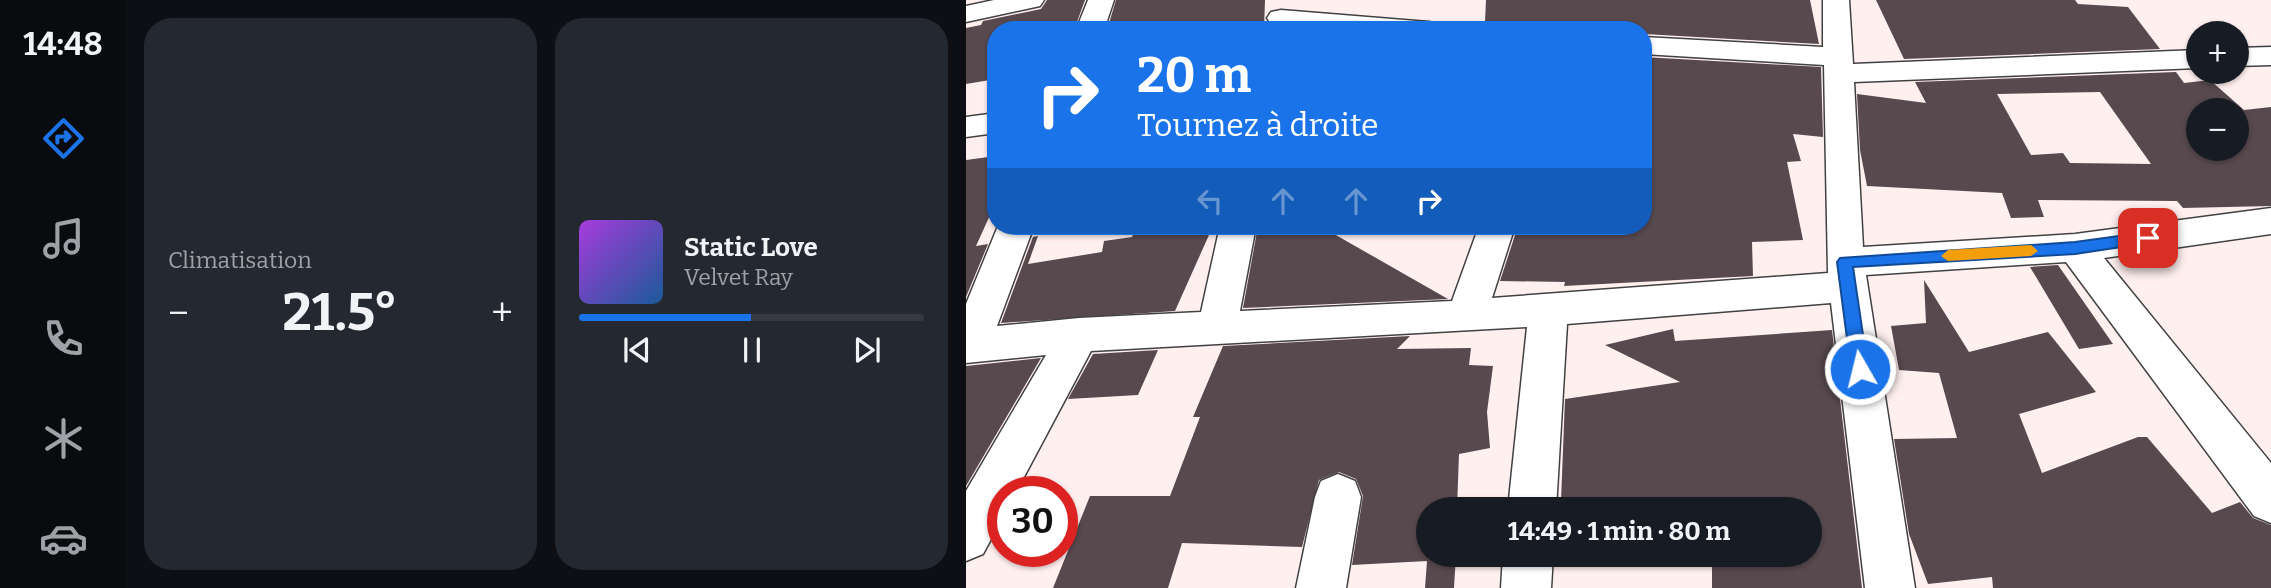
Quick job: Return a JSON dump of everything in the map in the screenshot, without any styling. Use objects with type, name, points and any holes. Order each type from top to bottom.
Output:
[{"type":"street","points":[[966,14],[1031,0]]},
{"type":"street","points":[[1093,21],[1101,0]]},
{"type":"street","points":[[1836,0],[1847,274],[1890,588]]},
{"type":"street","points":[[1280,16],[1333,21]]},
{"type":"street","points":[[1652,46],[1839,65],[2186,59]]},
{"type":"street","points":[[2249,57],[2271,56]]},
{"type":"street","points":[[966,127],[987,124]]},
{"type":"street","points":[[1012,235],[967,346],[1079,335],[1548,310],[2075,248],[2271,221]]},
{"type":"street","points":[[1217,329],[1236,235]]},
{"type":"street","points":[[1466,316],[1494,235]]},
{"type":"street","points":[[2075,248],[2271,500]]},
{"type":"street","points":[[1533,497],[1548,310]]},
{"type":"street","points":[[966,537],[1079,335]]},
{"type":"street","points":[[1321,588],[1338,497]]},
{"type":"street","points":[[1526,588],[1527,567]]},
{"type":"building","points":[[1047,0],[1085,0],[1077,21],[987,21],[987,80],[966,84],[966,28],[981,25],[983,21],[1041,9]]},
{"type":"building","points":[[1116,0],[1265,0],[1264,21],[1110,21]]},
{"type":"building","points":[[1486,0],[1810,0],[1819,44],[1652,34],[1652,21],[1485,21]]},
{"type":"building","points":[[1876,0],[2075,0],[2078,4],[2128,7],[2160,49],[1904,59]]},
{"type":"building","points":[[1652,58],[1821,67],[1823,137],[1793,134],[1801,161],[1787,162],[1803,240],[1752,242],[1753,276],[1564,286],[1565,282],[1500,281],[1515,235],[1652,235]]},
{"type":"building","points":[[2176,72],[2186,84],[2215,84],[2230,98],[2186,98],[2186,161],[2249,161],[2249,109],[2271,107],[2271,206],[2183,208],[2177,201],[2038,200],[2044,217],[2011,218],[2002,193],[1867,186],[1860,150],[1857,94],[1926,103],[1915,82]],"holes":[[[2100,92],[2151,164],[2070,163],[2063,153],[2031,155],[1997,94]]]},
{"type":"building","points":[[987,157],[987,222],[976,246],[988,244],[966,297],[966,160]]},
{"type":"building","points":[[1209,235],[1175,311],[1001,323],[1033,237],[1038,236],[1028,264],[1102,252],[1104,241],[1132,237]]},
{"type":"building","points":[[1256,235],[1336,235],[1448,299],[1243,308]]},
{"type":"building","points":[[2058,265],[2113,344],[2079,349],[2030,267]]},
{"type":"building","points":[[1924,280],[1969,352],[2048,332],[2096,392],[2019,414],[2042,473],[2138,437],[2147,437],[2212,513],[2240,502],[2253,518],[2271,525],[2271,588],[1993,588],[1992,577],[1928,584],[1909,534],[1894,439],[1957,438],[1939,373],[1899,370],[1891,326],[1926,323]]},
{"type":"building","points":[[1673,329],[1675,341],[1832,330],[1862,588],[1712,588],[1712,567],[1822,567],[1822,497],[1561,497],[1565,399],[1680,382],[1605,345]]},
{"type":"building","points":[[1410,336],[1397,349],[1471,348],[1469,365],[1493,366],[1487,412],[1490,448],[1459,454],[1457,497],[1416,497],[1416,562],[1352,565],[1363,496],[1356,479],[1339,472],[1319,480],[1302,547],[1182,543],[1168,588],[1053,588],[1061,567],[1078,567],[1078,526],[1090,496],[1170,496],[1200,417],[1193,417],[1223,346]]},
{"type":"building","points":[[1158,350],[1138,395],[1068,399],[1093,354]]},
{"type":"building","points":[[1041,358],[966,486],[966,366]]},
{"type":"building","points":[[1427,567],[1455,567],[1454,588],[1425,588]]},
{"type":"slow traffic","points":[[1948,256],[2031,251]]},
{"type":"route","points":[[1860,369],[1845,262],[2075,248],[2148,238]]}]
